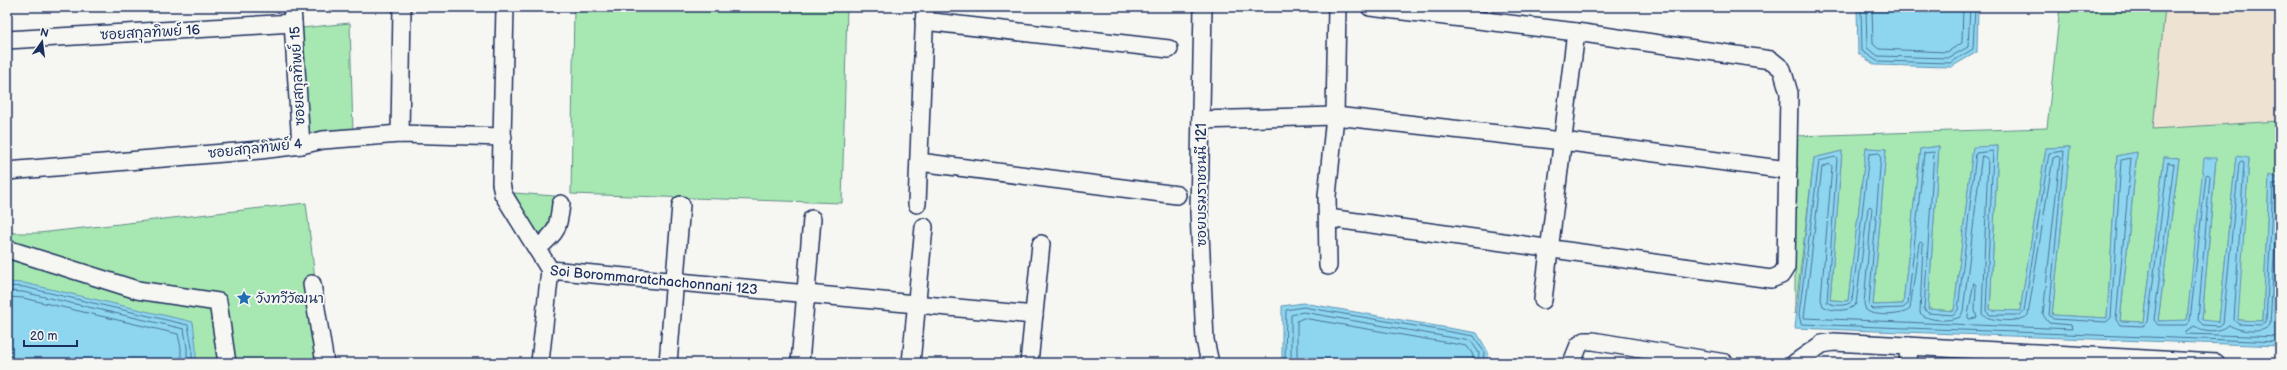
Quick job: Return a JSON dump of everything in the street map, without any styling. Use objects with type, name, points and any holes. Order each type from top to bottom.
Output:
[{"type":"street","points":[[400,134],[402,7]]},
{"type":"street","name":"Soi Borommaratchachonnani 123","points":[[505,7],[503,194],[550,270],[674,280],[916,305],[1034,315]]},
{"type":"street","name":"ซอยบรมราชชนนี 121","points":[[1203,7],[1200,212],[1205,340],[1210,363]]},
{"type":"street","points":[[1328,266],[1327,196],[1335,116],[1337,7]]},
{"type":"street","points":[[1328,218],[1771,279],[1781,275],[1786,267],[1789,93],[1782,69],[1771,60],[1576,32],[1370,7]]},
{"type":"street","points":[[917,204],[924,14],[1169,49]]},
{"type":"street","name":"ซอยสกุลทิพย์ 16","points":[[7,40],[293,15]]},
{"type":"street","name":"ซอยสกุลทิพย์ 15","points":[[293,15],[301,145]]},
{"type":"street","points":[[1543,300],[1551,248],[1562,141],[1576,32]]},
{"type":"street","points":[[1201,120],[1335,116],[1562,141],[1788,170]]},
{"type":"street","name":"ซอยสกุลทิพย์ 4","points":[[7,170],[301,145],[323,140],[400,134],[503,137]]},
{"type":"street","points":[[919,162],[1178,194]]},
{"type":"street","points":[[537,250],[554,234],[558,226],[561,204]]},
{"type":"street","points":[[668,363],[681,205]]},
{"type":"street","points":[[800,363],[812,219]]},
{"type":"street","points":[[911,363],[924,227]]},
{"type":"street","points":[[1029,363],[1041,244]]},
{"type":"street","points":[[7,249],[137,290],[218,302],[227,363]]},
{"type":"street","points":[[540,362],[550,270]]},
{"type":"street","points":[[312,284],[325,363]]},
{"type":"street","points":[[1574,360],[1579,345],[1585,341],[1593,341],[1725,363]]},
{"type":"street","points":[[1795,363],[1822,344],[1834,342],[2216,363]]},
{"type":"street","points":[[1908,363],[1909,346]]},
{"type":"shaded area","points":[[2165,7],[2280,7],[2280,121],[2152,129]]},
{"type":"green space","points":[[574,7],[847,7],[842,203],[571,194]]},
{"type":"green space","points":[[2060,7],[2165,7],[2153,129],[2280,121],[2280,179],[2269,176],[2263,321],[2237,320],[2249,159],[2236,156],[2219,322],[2202,321],[2216,159],[2205,158],[2187,321],[2158,321],[2179,158],[2164,157],[2144,322],[2120,321],[2137,152],[2117,156],[2107,318],[2052,315],[2070,147],[2046,148],[2020,311],[1990,311],[1998,146],[1973,148],[1954,311],[1928,309],[1939,146],[1920,149],[1903,304],[1873,305],[1886,149],[1866,148],[1848,301],[1830,300],[1842,151],[1814,158],[1795,314],[1795,136],[2047,128]]},
{"type":"green space","points":[[350,23],[353,134],[307,139],[302,28]]},
{"type":"green space","points":[[514,193],[555,196],[553,228],[541,240],[529,227]]},
{"type":"green space","name":"วังทวีวัฒนา","points":[[306,203],[325,363],[7,363],[7,233],[39,233]]},
{"type":"water","points":[[1857,7],[1978,7],[1977,52],[1951,67],[1875,65],[1858,53]]},
{"type":"water","points":[[1939,146],[1928,309],[1954,311],[1973,147],[1998,146],[1990,310],[2020,311],[2046,148],[2070,147],[2052,315],[2107,318],[2117,156],[2137,152],[2120,321],[2144,322],[2164,157],[2179,158],[2158,321],[2187,320],[2204,158],[2216,158],[2202,320],[2219,322],[2236,156],[2249,158],[2238,320],[2263,321],[2269,175],[2280,179],[2280,346],[1795,328],[1814,158],[1842,151],[1830,300],[1848,301],[1866,148],[1886,149],[1873,305],[1903,304],[1920,149]]},
{"type":"water","points":[[7,282],[24,283],[193,322],[196,363],[7,363]]},
{"type":"water","points":[[1303,303],[1477,333],[1488,352],[1487,363],[1282,363],[1282,306]]},
{"type":"place","name":"วังทวีวัฒนา","points":[[244,298]]}]
